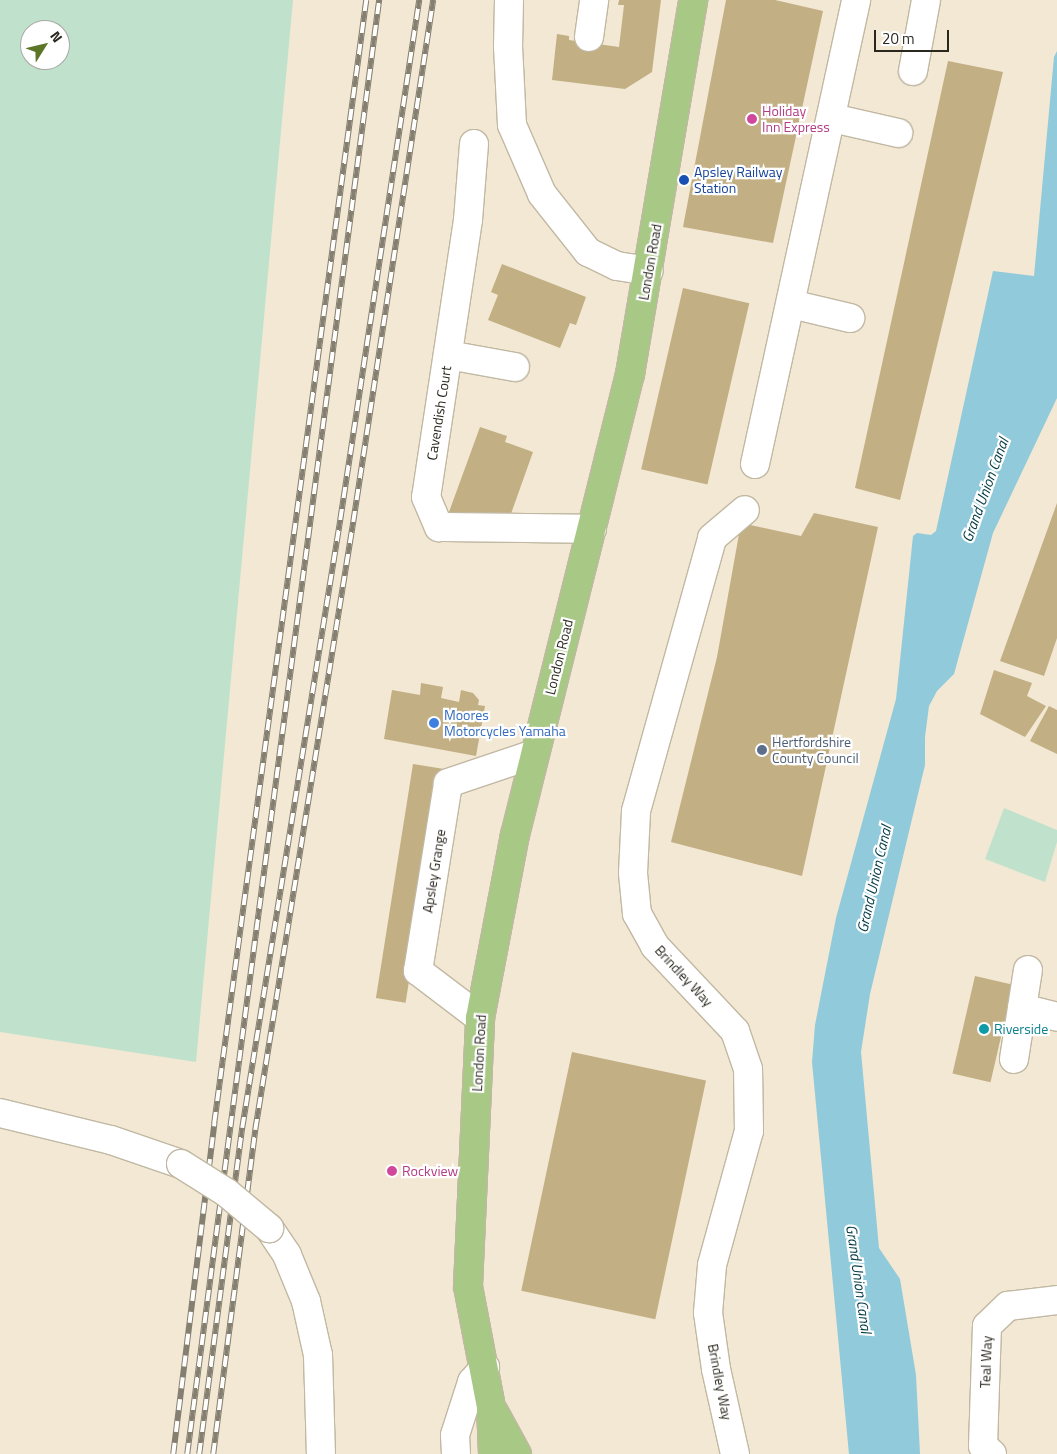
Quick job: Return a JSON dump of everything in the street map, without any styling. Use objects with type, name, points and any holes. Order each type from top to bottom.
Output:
[{"type":"main road","name":"London Road","points":[[493,1454],[491,1407],[485,1367],[468,1286],[480,1018],[514,835],[630,374],[693,0]]},
{"type":"main road","name":"London Road","points":[[491,1407],[518,1454]]},
{"type":"street","points":[[509,0],[508,46],[512,126],[542,194],[588,252],[616,266],[649,270]]},
{"type":"street","points":[[589,37],[594,0]]},
{"type":"street","points":[[756,464],[856,0]]},
{"type":"street","points":[[913,71],[926,0]]},
{"type":"street","points":[[832,118],[898,133]]},
{"type":"street","name":"Cavendish Court","points":[[474,144],[468,220],[426,497],[439,527],[592,529]]},
{"type":"street","points":[[791,304],[850,318]]},
{"type":"street","points":[[448,355],[515,367]]},
{"type":"street","name":"Brindley Way","points":[[735,1454],[716,1369],[708,1313],[712,1265],[749,1131],[748,1069],[735,1031],[655,946],[637,914],[632,873],[636,811],[712,538],[745,510]]},
{"type":"street","name":"Apsley Grange","points":[[480,1018],[418,971],[448,783],[534,754]]},
{"type":"street","points":[[1014,1059],[1028,970]]},
{"type":"street","points":[[1022,1008],[1057,1017]]},
{"type":"street","points":[[0,1112],[112,1140],[181,1164],[227,1194],[269,1228],[287,1255],[308,1310],[318,1355],[321,1454]]},
{"type":"street","name":"Teal Way","points":[[988,1450],[987,1326],[1008,1306],[1057,1300]]},
{"type":"street","points":[[456,1454],[455,1435],[472,1382],[485,1367]]},
{"type":"green space","points":[[0,0],[293,0],[196,1062],[0,1032]]},
{"type":"green space","points":[[1004,808],[1057,830],[1057,842],[1045,882],[985,859]]},
{"type":"water","name":"Grand Union Canal","points":[[1057,51],[1057,398],[993,533],[954,674],[937,691],[929,706],[925,737],[925,765],[870,994],[861,1052],[879,1248],[900,1279],[916,1375],[920,1454],[849,1454],[812,1062],[815,1025],[836,918],[896,699],[913,536],[917,533],[931,535],[936,531],[993,271],[1034,276],[1054,57]]},
{"type":"building","points":[[619,0],[661,0],[652,72],[625,89],[552,80],[557,34],[569,36],[569,40],[619,47],[624,5],[618,5]]},
{"type":"building","name":"Holiday Inn Express","points":[[726,0],[775,0],[823,11],[773,243],[683,227]]},
{"type":"building","points":[[948,61],[1003,72],[900,500],[855,488]]},
{"type":"building","points":[[502,264],[586,297],[576,325],[570,323],[560,348],[488,320],[498,295],[491,292]]},
{"type":"building","points":[[683,288],[749,303],[707,485],[641,469]]},
{"type":"building","points":[[480,427],[507,436],[505,442],[533,452],[507,525],[477,521],[449,512]]},
{"type":"building","points":[[1057,503],[1057,638],[1044,676],[1000,661]]},
{"type":"building","name":"Hertfordshire County Council","points":[[814,513],[878,527],[802,876],[671,842],[717,657],[741,523],[801,536]]},
{"type":"building","points":[[994,670],[1032,683],[1027,696],[1046,706],[1025,737],[980,714]]},
{"type":"building","name":"Moores Motorcycles Yamaha","points":[[421,683],[443,687],[441,698],[459,702],[461,690],[473,693],[479,700],[478,705],[485,706],[476,756],[384,739],[392,690],[420,695]]},
{"type":"building","points":[[1049,706],[1057,710],[1057,754],[1030,741]]},
{"type":"building","points":[[413,764],[443,769],[406,1003],[376,998]]},
{"type":"building","name":"Riverside","points":[[975,976],[1013,985],[991,1082],[953,1073]]},
{"type":"building","points":[[572,1052],[706,1080],[655,1319],[521,1291]]},
{"type":"railway","points":[[173,1454],[214,1123],[366,0]]},
{"type":"railway","points":[[187,1454],[379,0]]},
{"type":"railway","points":[[199,1454],[242,1128],[340,520],[419,0]]},
{"type":"railway","points":[[213,1454],[255,1130],[353,522],[433,0]]},
{"type":"place","name":"Holiday Inn Express","points":[[752,119]]},
{"type":"place","name":"Apsley Railway Station","points":[[684,180]]},
{"type":"place","name":"Moores Motorcycles Yamaha","points":[[434,723]]},
{"type":"place","name":"Hertfordshire County Council","points":[[762,750]]},
{"type":"place","name":"Riverside","points":[[984,1029]]},
{"type":"place","name":"Rockview","points":[[392,1171]]}]
